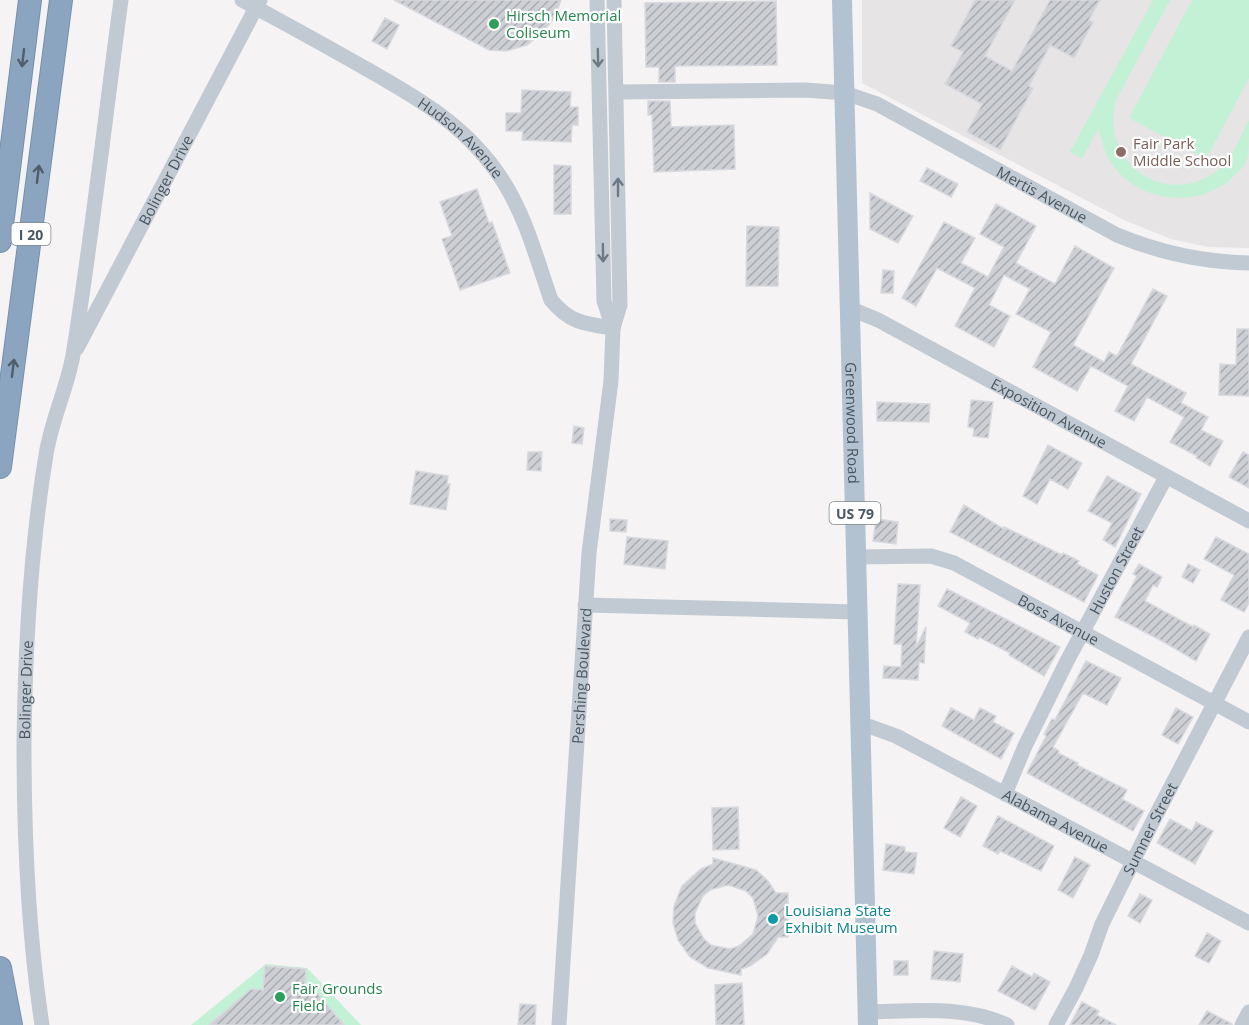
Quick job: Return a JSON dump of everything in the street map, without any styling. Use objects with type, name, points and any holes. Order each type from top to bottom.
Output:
[{"type":"highway","name":"I 20","points":[[0,240],[30,0]]},
{"type":"highway","name":"I 20","points":[[0,467],[61,0]]},
{"type":"highway","points":[[0,969],[11,1025]]},
{"type":"highway","points":[[0,1020],[1,1025]]},
{"type":"main road","name":"Greenwood Road","points":[[842,0],[868,1019]]},
{"type":"street","name":"Bolinger Drive","points":[[42,1025],[31,932],[24,790],[25,681],[30,589],[43,472],[52,425],[72,359],[121,0]]},
{"type":"street","name":"Pershing Boulevard","points":[[597,0],[604,301],[613,328]]},
{"type":"street","name":"Pershing Boulevard","points":[[559,1025],[589,553],[611,381],[613,328],[620,305],[614,0]]},
{"type":"street","name":"Bolinger Drive","points":[[72,359],[253,2]]},
{"type":"street","name":"Hudson Avenue","points":[[253,2],[425,103],[460,130],[485,157],[512,197],[525,224],[551,300],[569,318],[580,323],[613,328]]},
{"type":"street","name":"Mertis Avenue","points":[[617,92],[805,90],[845,93],[877,104],[1117,235],[1136,243],[1187,258],[1249,263]]},
{"type":"street","name":"Exposition Avenue","points":[[849,308],[888,326],[1249,521]]},
{"type":"street","name":"Huston Street","points":[[1005,794],[1025,746],[1082,633],[1166,477]]},
{"type":"street","name":"Boss Avenue","points":[[856,557],[931,556],[954,563],[1249,722]]},
{"type":"street","points":[[585,605],[858,612]]},
{"type":"street","name":"Sumner Street","points":[[1056,1025],[1087,964],[1102,924],[1132,862],[1249,637]]},
{"type":"street","name":"Alabama Avenue","points":[[860,723],[896,736],[1249,923]]},
{"type":"street","points":[[868,1019],[965,1012],[1007,1025]]},
{"type":"street","points":[[1242,1025],[1249,1012]]},
{"type":"shaded area","name":"Fair Park Middle School","points":[[862,0],[1249,0],[1249,248],[1208,247],[1171,239],[1126,221],[862,83]]},
{"type":"green space","points":[[1153,0],[1170,0],[1116,100],[1113,123],[1117,143],[1127,160],[1141,174],[1158,182],[1177,185],[1198,181],[1223,165],[1249,120],[1248,156],[1243,167],[1222,186],[1190,197],[1173,198],[1156,195],[1140,189],[1126,179],[1108,158],[1098,129],[1082,159],[1070,152]]},
{"type":"green space","points":[[1192,0],[1249,0],[1249,78],[1206,159],[1129,118]]},
{"type":"green space","name":"Fair Grounds Field","points":[[266,964],[307,968],[361,1025],[191,1025]]},
{"type":"building","name":"Hirsch Memorial Coliseum","points":[[394,0],[561,0],[555,17],[544,31],[527,45],[506,51],[489,50]]},
{"type":"building","points":[[975,0],[1015,0],[985,56],[1012,71],[1050,0],[1100,0],[1089,20],[1093,22],[1074,58],[1050,45],[1029,86],[1033,88],[1000,150],[967,132],[982,104],[945,84],[963,52],[951,46]]},
{"type":"building","points":[[776,1],[777,65],[675,66],[675,82],[659,82],[659,67],[646,67],[645,3]]},
{"type":"building","points":[[385,18],[399,25],[387,49],[372,41]]},
{"type":"building","points":[[522,90],[571,92],[570,107],[578,107],[578,125],[572,125],[571,142],[522,140],[523,131],[506,131],[506,113],[521,113]]},
{"type":"building","points":[[648,101],[670,101],[671,127],[734,125],[735,169],[654,172],[652,115],[648,115]]},
{"type":"building","points":[[554,165],[571,166],[571,214],[554,214]]},
{"type":"building","points":[[927,168],[958,184],[951,197],[920,181]]},
{"type":"building","points":[[477,189],[489,223],[492,222],[510,273],[460,290],[442,239],[452,236],[440,202]]},
{"type":"building","points":[[870,193],[913,216],[898,243],[870,229]]},
{"type":"building","points":[[996,204],[1036,226],[1016,263],[1030,271],[1055,284],[1075,246],[1114,268],[1073,345],[1104,362],[1109,352],[1117,356],[1153,289],[1167,296],[1131,364],[1186,393],[1181,403],[1208,417],[1201,430],[1223,441],[1210,466],[1196,458],[1197,456],[1170,442],[1184,417],[1147,397],[1134,421],[1115,411],[1128,386],[1091,366],[1077,391],[1033,367],[1051,332],[1016,314],[1030,289],[1004,275],[989,305],[1010,316],[994,347],[955,326],[975,288],[937,268],[916,306],[902,298],[944,222],[975,238],[961,263],[988,277],[1004,247],[980,234]]},
{"type":"building","points":[[747,226],[779,227],[778,286],[746,286]]},
{"type":"building","points":[[883,270],[894,271],[893,293],[881,293]]},
{"type":"building","points":[[1237,329],[1249,329],[1249,396],[1219,395],[1220,364],[1236,365]]},
{"type":"building","points":[[971,400],[993,402],[988,438],[973,436],[974,428],[968,427]]},
{"type":"building","points":[[877,402],[930,404],[929,422],[877,421]]},
{"type":"building","points":[[574,426],[584,428],[582,444],[572,443]]},
{"type":"building","points":[[1048,445],[1082,463],[1068,489],[1050,479],[1037,504],[1023,496]]},
{"type":"building","points":[[528,452],[542,452],[541,471],[527,470]]},
{"type":"building","points":[[1243,452],[1249,455],[1249,488],[1229,477]]},
{"type":"building","points":[[416,471],[448,476],[447,484],[450,484],[446,510],[410,504]]},
{"type":"building","points":[[1107,476],[1141,494],[1115,547],[1103,540],[1112,523],[1088,511]]},
{"type":"building","points":[[964,505],[1004,529],[1004,527],[1079,561],[1077,564],[1098,575],[1084,602],[950,532]]},
{"type":"building","points":[[610,519],[627,520],[626,532],[610,531]]},
{"type":"building","points":[[876,519],[898,522],[896,544],[873,541]]},
{"type":"building","points":[[627,537],[668,541],[665,569],[624,564]]},
{"type":"building","points":[[1216,537],[1249,554],[1249,603],[1244,612],[1221,600],[1234,575],[1204,559]]},
{"type":"building","points":[[1139,564],[1162,577],[1157,587],[1153,585],[1145,601],[1210,634],[1196,661],[1115,617],[1137,576],[1133,574]]},
{"type":"building","points":[[1188,564],[1200,570],[1193,583],[1182,577]]},
{"type":"building","points":[[898,584],[920,585],[916,647],[926,627],[924,663],[919,662],[918,680],[883,678],[884,666],[901,667],[902,644],[894,644]]},
{"type":"building","points":[[947,589],[1060,647],[1044,676],[1009,655],[1010,653],[965,632],[970,623],[938,606]]},
{"type":"building","points":[[1086,661],[1121,678],[1107,705],[1083,693],[1053,747],[1059,751],[1058,753],[1078,763],[1077,765],[1127,790],[1122,799],[1144,811],[1133,831],[1027,773],[1046,736],[1044,734],[1052,719],[1055,720]]},
{"type":"building","points":[[951,708],[974,720],[980,708],[996,716],[993,722],[1014,733],[1001,759],[942,726]]},
{"type":"building","points":[[1176,708],[1193,717],[1178,744],[1162,735]]},
{"type":"building","points":[[961,797],[977,806],[960,837],[944,828]]},
{"type":"building","points":[[738,807],[739,849],[713,850],[712,808]]},
{"type":"building","points":[[998,816],[1054,846],[1041,871],[1000,851],[998,854],[983,846]]},
{"type":"building","points":[[1170,819],[1192,831],[1196,822],[1213,831],[1195,864],[1157,843]]},
{"type":"building","points":[[886,844],[905,847],[905,852],[917,853],[914,874],[883,870]]},
{"type":"building","points":[[1075,857],[1090,865],[1073,898],[1058,890]]},
{"type":"building","name":"Louisiana State Exhibit Museum","points":[[713,858],[756,870],[768,881],[776,893],[788,893],[788,937],[778,937],[767,954],[750,966],[741,969],[741,975],[708,968],[690,957],[678,940],[673,923],[674,906],[682,886],[701,869],[713,864]],"holes":[[[728,885],[746,891],[753,898],[758,916],[753,934],[739,946],[730,949],[711,945],[704,939],[695,923],[695,913],[703,896],[710,890]]]},
{"type":"building","points":[[1140,894],[1152,900],[1140,923],[1128,916]]},
{"type":"building","points":[[1207,933],[1221,941],[1209,963],[1195,956]]},
{"type":"building","points":[[934,951],[963,954],[960,982],[931,979]]},
{"type":"building","points":[[894,961],[908,961],[908,975],[894,975]]},
{"type":"building","name":"Fair Grounds Field","points":[[265,966],[306,969],[304,993],[318,994],[344,1025],[209,1025],[251,989],[263,990]]},
{"type":"building","points":[[1012,966],[1032,977],[1034,973],[1050,982],[1035,1010],[998,991]]},
{"type":"building","points":[[742,983],[744,1025],[716,1025],[715,985]]},
{"type":"building","points":[[1082,1002],[1099,1011],[1097,1015],[1116,1025],[1070,1025]]},
{"type":"building","points":[[520,1004],[536,1005],[535,1025],[518,1025]]},
{"type":"building","points":[[1207,1011],[1232,1024],[1232,1025],[1199,1025]]},
{"type":"place","name":"Hirsch Memorial Coliseum","points":[[494,24]]},
{"type":"place","name":"Fair Park Middle School","points":[[1121,152]]},
{"type":"place","name":"Louisiana State Exhibit Museum","points":[[773,919]]},
{"type":"place","name":"Fair Grounds Field","points":[[280,997]]}]
